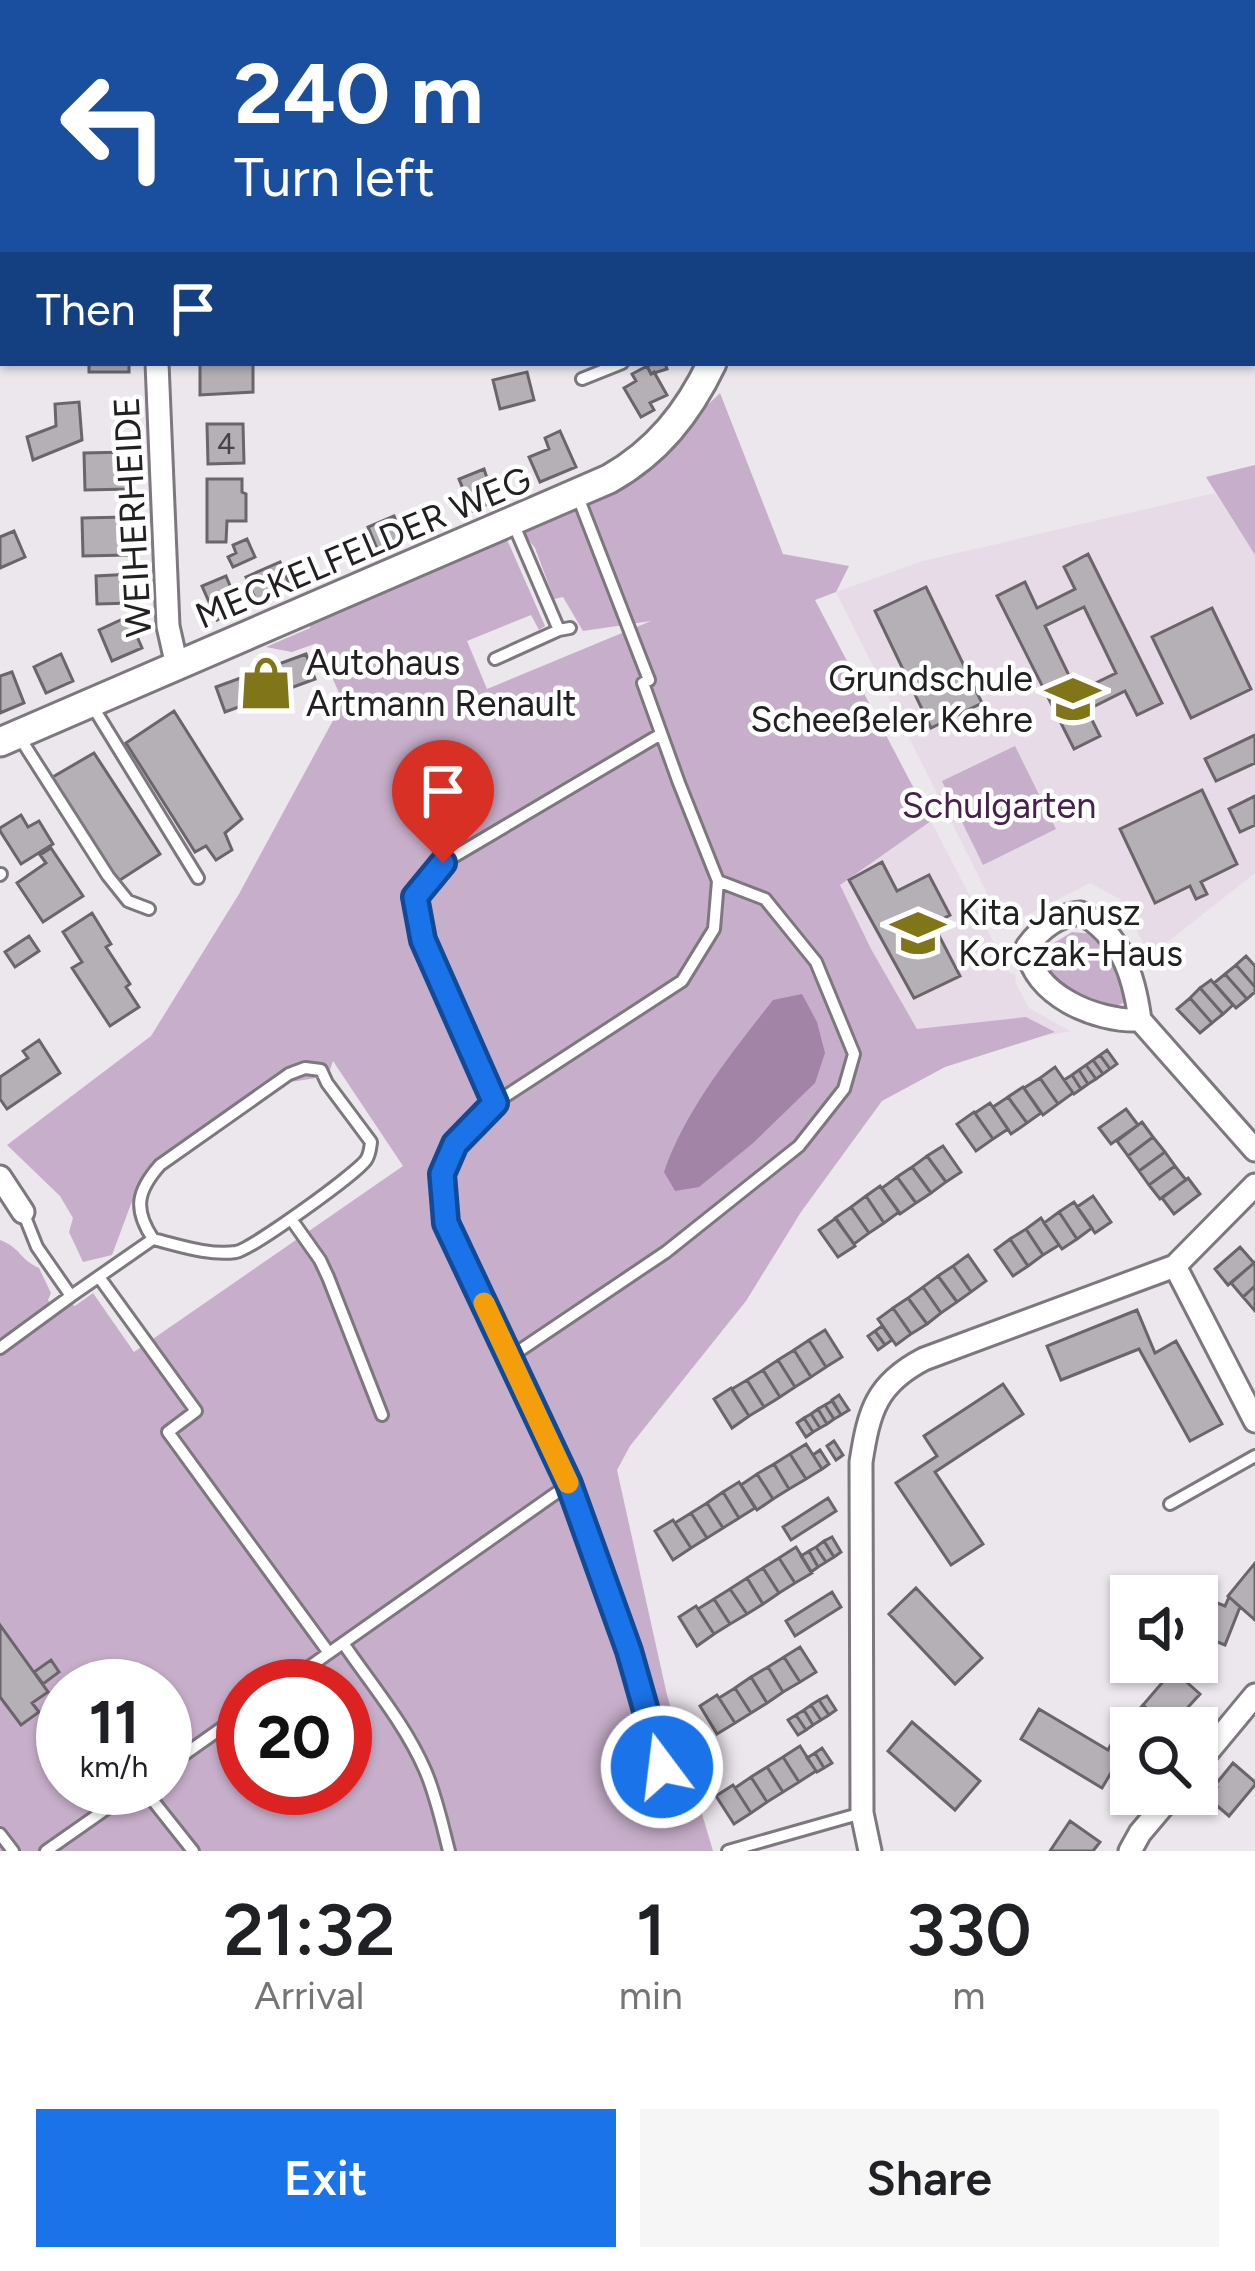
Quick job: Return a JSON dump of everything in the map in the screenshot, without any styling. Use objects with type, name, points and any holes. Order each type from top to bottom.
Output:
[{"type":"main road","name":"MECKELFELDER WEG","points":[[9,739],[620,473],[669,433],[710,366]]},
{"type":"street","name":"WEIHERHEIDE","points":[[157,366],[168,626],[177,666]]},
{"type":"street","points":[[1140,1020],[1121,1021],[1048,989],[1029,964],[1027,947],[1036,934],[1066,914],[1081,913],[1110,933],[1138,1001],[1140,1020],[1255,1150]]},
{"type":"street","points":[[0,1177],[23,1212]]},
{"type":"street","points":[[870,1851],[862,1813],[861,1462],[870,1416],[882,1390],[898,1373],[924,1358],[1175,1266],[1255,1185]]},
{"type":"street","points":[[1175,1266],[1255,1421]]},
{"type":"street","points":[[1218,1740],[1255,1695]]},
{"type":"street","points":[[1130,1851],[1155,1815]]},
{"type":"lane","points":[[582,379],[614,366]]},
{"type":"lane","points":[[577,494],[650,680],[643,683],[718,880],[714,929],[682,981],[495,1103],[455,1144],[442,1174],[446,1223],[569,1484],[629,1651],[662,1767]]},
{"type":"lane","points":[[495,658],[564,629],[512,522]]},
{"type":"lane","points":[[91,704],[198,878]]},
{"type":"lane","points":[[495,1103],[423,940],[415,897],[443,863],[661,734]]},
{"type":"lane","points":[[9,739],[128,901],[149,909]]},
{"type":"lane","points":[[509,1357],[666,1252],[799,1146],[844,1089],[854,1054],[816,962],[765,899],[718,880]]},
{"type":"lane","points":[[305,1068],[321,1070],[371,1142],[364,1163],[243,1251],[199,1250],[153,1239],[143,1225],[140,1203],[148,1178],[279,1079],[305,1068]]},
{"type":"lane","points":[[23,1212],[37,1246],[71,1296]]},
{"type":"lane","points":[[291,1219],[328,1276],[382,1415]]},
{"type":"lane","points":[[0,1348],[153,1239]]},
{"type":"lane","points":[[99,1277],[196,1411],[168,1432],[329,1653]]},
{"type":"lane","points":[[1171,1504],[1255,1456]]},
{"type":"lane","points":[[320,1659],[569,1484]]},
{"type":"lane","points":[[343,1643],[424,1767],[448,1851]]},
{"type":"lane","points":[[728,1851],[862,1813]]},
{"type":"lane","points":[[52,1850],[102,1815]]},
{"type":"lane","points":[[163,1815],[193,1851]]},
{"type":"lane","points":[[0,1834],[13,1851]]},
{"type":"shaded area","name":"Grundschule Scheeßeler Kehre","points":[[1215,493],[1255,555],[1255,873],[1150,956],[1120,899],[1090,883],[1004,927],[836,592],[923,561]]},
{"type":"shaded area","name":"Kita Janusz Korczak-Haus","points":[[931,821],[1009,972],[1016,975],[1029,1008],[1070,1031],[912,1062],[827,893]]},
{"type":"shaded area","points":[[802,994],[817,1022],[825,1053],[815,1083],[699,1187],[675,1191],[664,1172],[697,1104],[773,1000]]},
{"type":"green space","points":[[720,393],[783,554],[849,566],[836,592],[815,600],[931,821],[840,885],[871,949],[917,1029],[1026,1017],[1055,1032],[945,1067],[882,1101],[801,1212],[746,1301],[630,1446],[617,1470],[667,1695],[713,1851],[0,1851],[0,1240],[39,1268],[54,1309],[75,1306],[93,1293],[134,1352],[403,1166],[333,1061],[328,1076],[279,1084],[207,1125],[149,1170],[112,1255],[83,1262],[69,1232],[73,1218],[60,1196],[7,1145],[151,1036],[239,894],[343,702],[317,643],[292,652],[266,647],[310,628],[308,621],[505,535],[545,626],[539,630],[531,615],[467,641],[487,689],[651,621],[583,631],[563,597],[554,599],[535,548],[519,528],[682,430]]},
{"type":"green space","points":[[1255,465],[1255,555],[1206,477]]},
{"type":"green space","name":"Schulgarten","points":[[1015,746],[1056,829],[983,865],[942,781]]},
{"type":"green space","points":[[1072,932],[1094,934],[1109,951],[1129,1001],[1113,1007],[1058,984],[1046,966],[1054,943]]},
{"type":"building","points":[[89,366],[129,366],[129,372],[89,372]]},
{"type":"building","points":[[200,366],[253,366],[253,392],[200,395]]},
{"type":"building","points":[[647,366],[666,366],[667,369],[651,374]]},
{"type":"building","points":[[647,366],[667,395],[650,403],[654,410],[641,417],[624,388],[636,381],[632,374]]},
{"type":"building","points":[[527,372],[534,400],[500,409],[493,380]]},
{"type":"building","points":[[79,402],[82,440],[33,460],[27,437],[56,426],[55,404]]},
{"type":"building","points":[[207,424],[243,424],[244,463],[208,464]]},
{"type":"building","points":[[560,431],[576,467],[540,482],[529,457],[549,449],[545,438]]},
{"type":"building","points":[[129,452],[130,489],[85,490],[84,453]]},
{"type":"building","points":[[484,469],[498,489],[493,491],[497,500],[472,511],[459,479]]},
{"type":"building","points":[[207,479],[242,479],[246,521],[227,521],[226,542],[207,542]]},
{"type":"building","points":[[394,516],[404,540],[378,551],[368,527]]},
{"type":"building","points":[[126,517],[127,555],[83,556],[82,518]]},
{"type":"building","points":[[14,531],[25,557],[0,568],[0,537]]},
{"type":"building","points":[[247,539],[255,557],[233,567],[228,557],[236,553],[233,545]]},
{"type":"building","points":[[1088,554],[1162,703],[1137,715],[1125,691],[1087,710],[1100,736],[1074,749],[997,596],[1025,582],[1037,608],[1075,589],[1064,567]],"holes":[[[1084,607],[1116,673],[1077,692],[1045,626]]]},
{"type":"building","points":[[280,562],[291,588],[257,603],[246,577]]},
{"type":"building","points":[[132,574],[133,603],[97,604],[96,576]]},
{"type":"building","points":[[226,576],[240,610],[217,620],[202,586]]},
{"type":"building","points":[[926,587],[982,703],[931,728],[875,611]]},
{"type":"building","points":[[1212,608],[1251,689],[1191,718],[1152,637]]},
{"type":"building","points":[[138,612],[146,630],[136,634],[142,648],[112,661],[99,630]]},
{"type":"building","points":[[61,654],[73,681],[46,693],[34,667]]},
{"type":"building","name":"Autohaus Artmann Renault","points":[[306,654],[315,679],[225,712],[216,687]]},
{"type":"building","points":[[12,672],[24,703],[0,713],[0,676]]},
{"type":"building","points":[[174,711],[242,819],[225,833],[232,850],[216,860],[206,846],[195,852],[126,743]]},
{"type":"building","points":[[1255,735],[1255,763],[1216,781],[1205,759]]},
{"type":"building","points":[[94,753],[160,854],[117,882],[51,778]]},
{"type":"building","points":[[1202,790],[1237,864],[1201,882],[1207,894],[1196,899],[1190,886],[1155,903],[1120,829]]},
{"type":"building","points":[[1255,796],[1255,825],[1240,832],[1229,809]]},
{"type":"building","points":[[21,815],[28,827],[39,821],[53,844],[21,864],[0,828]]},
{"type":"building","points":[[51,848],[83,896],[43,922],[17,883],[46,863],[40,855]]},
{"type":"building","points":[[882,862],[897,891],[929,875],[950,915],[933,924],[960,976],[914,998],[849,880]]},
{"type":"building","points":[[92,913],[139,1007],[110,1026],[72,968],[82,962],[63,932]]},
{"type":"building","points":[[29,936],[39,951],[15,967],[5,952]]},
{"type":"building","points":[[1246,956],[1255,966],[1255,987],[1236,965]]},
{"type":"building","points":[[1236,965],[1255,987],[1247,999],[1225,974]]},
{"type":"building","points":[[1225,974],[1247,999],[1236,1008],[1214,983]]},
{"type":"building","points":[[1211,980],[1233,1005],[1223,1014],[1200,988]]},
{"type":"building","points":[[1200,988],[1223,1014],[1212,1023],[1190,998]]},
{"type":"building","points":[[1190,998],[1212,1023],[1200,1033],[1177,1009]]},
{"type":"building","points":[[39,1040],[60,1073],[7,1109],[0,1099],[0,1077],[28,1058],[23,1051]]},
{"type":"building","points":[[1107,1050],[1117,1064],[1110,1069],[1100,1055]]},
{"type":"building","points":[[1100,1055],[1110,1069],[1103,1074],[1093,1060]]},
{"type":"building","points":[[1093,1060],[1103,1074],[1096,1079],[1086,1065]]},
{"type":"building","points":[[1086,1065],[1096,1079],[1088,1084],[1079,1070]]},
{"type":"building","points":[[1055,1067],[1073,1093],[1058,1104],[1040,1078]]},
{"type":"building","points":[[1079,1070],[1088,1084],[1081,1089],[1072,1075]]},
{"type":"building","points":[[1072,1075],[1081,1089],[1074,1094],[1064,1080]]},
{"type":"building","points":[[1040,1078],[1058,1104],[1043,1115],[1024,1088]]},
{"type":"building","points":[[1023,1087],[1041,1113],[1027,1123],[1008,1097]]},
{"type":"building","points":[[1008,1097],[1027,1123],[1011,1134],[993,1107]]},
{"type":"building","points":[[990,1103],[1008,1129],[993,1139],[975,1113]]},
{"type":"building","points":[[1126,1109],[1138,1125],[1111,1144],[1099,1128]]},
{"type":"building","points":[[974,1112],[993,1139],[976,1151],[957,1124]]},
{"type":"building","points":[[1142,1122],[1153,1137],[1128,1156],[1117,1141]]},
{"type":"building","points":[[1153,1137],[1165,1152],[1139,1171],[1128,1156]]},
{"type":"building","points":[[943,1146],[961,1172],[946,1182],[927,1156]]},
{"type":"building","points":[[1165,1152],[1175,1166],[1149,1185],[1139,1171]]},
{"type":"building","points":[[927,1156],[946,1182],[931,1193],[912,1167]]},
{"type":"building","points":[[1175,1166],[1186,1180],[1160,1199],[1149,1185]]},
{"type":"building","points":[[912,1167],[931,1193],[916,1203],[897,1177]]},
{"type":"building","points":[[897,1177],[916,1203],[900,1214],[882,1188]]},
{"type":"building","points":[[1188,1178],[1200,1194],[1174,1214],[1162,1198]]},
{"type":"building","points":[[880,1186],[899,1212],[884,1223],[866,1196]]},
{"type":"building","points":[[866,1196],[884,1223],[869,1233],[851,1207]]},
{"type":"building","points":[[1093,1196],[1111,1222],[1095,1233],[1077,1207]]},
{"type":"building","points":[[1074,1202],[1092,1228],[1077,1239],[1059,1212]]},
{"type":"building","points":[[851,1207],[869,1233],[854,1244],[835,1218]]},
{"type":"building","points":[[1059,1212],[1077,1239],[1062,1249],[1044,1223]]},
{"type":"building","points":[[836,1218],[855,1246],[838,1257],[819,1230]]},
{"type":"building","points":[[1041,1218],[1059,1245],[1043,1255],[1026,1229]]},
{"type":"building","points":[[1026,1229],[1043,1255],[1028,1266],[1010,1239]]},
{"type":"building","points":[[1010,1239],[1028,1266],[1013,1276],[995,1250]]},
{"type":"building","points":[[1240,1247],[1254,1263],[1228,1285],[1215,1269]]},
{"type":"building","points":[[968,1255],[986,1281],[971,1292],[953,1266]]},
{"type":"building","points":[[1255,1262],[1255,1286],[1243,1297],[1231,1283]]},
{"type":"building","points":[[953,1266],[971,1292],[957,1302],[938,1276]]},
{"type":"building","points":[[938,1276],[957,1302],[941,1313],[923,1287]]},
{"type":"building","points":[[1255,1286],[1255,1311],[1243,1297]]},
{"type":"building","points":[[923,1287],[941,1313],[927,1324],[908,1298]]},
{"type":"building","points":[[908,1298],[927,1324],[911,1334],[893,1308]]},
{"type":"building","points":[[893,1308],[911,1334],[896,1345],[878,1319]]},
{"type":"building","points":[[1137,1310],[1155,1353],[1176,1341],[1222,1424],[1190,1441],[1139,1349],[1061,1380],[1047,1346]]},
{"type":"building","points":[[882,1326],[892,1340],[885,1345],[875,1331]]},
{"type":"building","points":[[825,1330],[842,1357],[826,1367],[809,1340]]},
{"type":"building","points":[[875,1331],[885,1345],[878,1350],[868,1336]]},
{"type":"building","points":[[809,1340],[826,1367],[811,1377],[794,1350]]},
{"type":"building","points":[[794,1350],[811,1377],[795,1387],[778,1360]]},
{"type":"building","points":[[778,1360],[795,1387],[780,1397],[763,1370]]},
{"type":"building","points":[[763,1370],[780,1397],[764,1407],[747,1380]]},
{"type":"building","points":[[747,1380],[764,1407],[749,1416],[732,1389]]},
{"type":"building","points":[[1003,1384],[1023,1414],[935,1472],[983,1544],[951,1565],[896,1483],[937,1456],[924,1436]]},
{"type":"building","points":[[731,1388],[749,1416],[732,1428],[714,1399]]},
{"type":"building","points":[[839,1395],[849,1410],[841,1415],[832,1400]]},
{"type":"building","points":[[832,1401],[841,1415],[834,1419],[825,1405]]},
{"type":"building","points":[[825,1405],[834,1419],[827,1424],[818,1409]]},
{"type":"building","points":[[818,1409],[827,1424],[820,1428],[811,1414]]},
{"type":"building","points":[[811,1414],[820,1428],[813,1432],[804,1418]]},
{"type":"building","points":[[804,1418],[813,1432],[806,1437],[797,1423]]},
{"type":"building","points":[[834,1441],[843,1455],[836,1460],[827,1446]]},
{"type":"building","points":[[806,1444],[822,1469],[806,1479],[790,1454]]},
{"type":"building","points":[[820,1450],[829,1464],[822,1469],[813,1455]]},
{"type":"building","points":[[790,1454],[806,1479],[789,1489],[774,1464]]},
{"type":"building","points":[[774,1464],[789,1489],[773,1499],[757,1474]]},
{"type":"building","points":[[757,1474],[773,1499],[757,1510],[741,1485]]},
{"type":"building","points":[[739,1482],[755,1508],[739,1518],[723,1492]]},
{"type":"building","points":[[723,1492],[739,1518],[723,1528],[707,1503]]},
{"type":"building","points":[[828,1498],[836,1511],[791,1540],[783,1527]]},
{"type":"building","points":[[707,1503],[723,1528],[707,1538],[691,1513]]},
{"type":"building","points":[[691,1513],[707,1538],[691,1548],[675,1523]]},
{"type":"building","points":[[673,1520],[691,1548],[673,1560],[655,1531]]},
{"type":"building","points":[[832,1537],[841,1552],[834,1557],[824,1541]]},
{"type":"building","points":[[824,1541],[834,1557],[826,1562],[816,1547]]},
{"type":"building","points":[[796,1547],[812,1573],[795,1583],[779,1558]]},
{"type":"building","points":[[816,1547],[826,1562],[818,1567],[809,1551]]},
{"type":"building","points":[[809,1551],[818,1567],[811,1572],[801,1556]]},
{"type":"building","points":[[779,1558],[795,1583],[779,1593],[763,1568]]},
{"type":"building","points":[[1255,1563],[1255,1620],[1228,1596]]},
{"type":"building","points":[[763,1568],[779,1593],[763,1604],[747,1578]]},
{"type":"building","points":[[747,1578],[763,1604],[747,1614],[730,1589]]},
{"type":"building","points":[[916,1588],[982,1658],[955,1684],[889,1614]]},
{"type":"building","points":[[730,1589],[747,1614],[730,1624],[714,1599]]},
{"type":"building","points":[[832,1592],[841,1607],[795,1636],[786,1621]]},
{"type":"building","points":[[1229,1597],[1240,1607],[1225,1645],[1218,1642],[1218,1603],[1225,1606]]},
{"type":"building","points":[[714,1599],[730,1624],[714,1634],[698,1609]]},
{"type":"building","points":[[696,1606],[714,1634],[697,1646],[679,1617]]},
{"type":"building","points":[[0,1625],[36,1675],[32,1703],[36,1714],[21,1725],[0,1697]]},
{"type":"building","points":[[800,1647],[816,1672],[800,1682],[784,1657]]},
{"type":"building","points":[[784,1657],[800,1682],[783,1692],[768,1667]]},
{"type":"building","points":[[768,1667],[783,1692],[767,1703],[751,1677]]},
{"type":"building","points":[[751,1677],[767,1703],[751,1713],[735,1688]]},
{"type":"building","points":[[1162,1683],[1188,1683],[1200,1694],[1188,1707],[1143,1705]]},
{"type":"building","points":[[735,1688],[751,1713],[735,1723],[719,1698]]},
{"type":"building","points":[[717,1695],[735,1723],[717,1734],[700,1706]]},
{"type":"building","points":[[827,1696],[836,1710],[829,1715],[819,1700]]},
{"type":"building","points":[[819,1700],[829,1715],[821,1720],[811,1705]]},
{"type":"building","points":[[811,1705],[821,1720],[813,1725],[804,1710]]},
{"type":"building","points":[[1039,1709],[1108,1750],[1110,1746],[1110,1775],[1102,1788],[1021,1739]]},
{"type":"building","points":[[804,1710],[813,1725],[806,1730],[796,1715]]},
{"type":"building","points":[[796,1715],[806,1730],[798,1735],[788,1720]]},
{"type":"building","points":[[912,1722],[980,1781],[955,1810],[888,1751]]},
{"type":"building","points":[[800,1746],[816,1771],[799,1782],[783,1757]]},
{"type":"building","points":[[822,1748],[832,1763],[824,1768],[815,1753]]},
{"type":"building","points":[[815,1753],[824,1768],[817,1772],[807,1758]]},
{"type":"building","points":[[783,1757],[799,1782],[783,1792],[767,1767]]},
{"type":"building","points":[[1233,1763],[1255,1785],[1229,1816],[1218,1807],[1218,1781]]},
{"type":"building","points":[[767,1767],[783,1792],[767,1802],[751,1777]]},
{"type":"building","points":[[751,1777],[767,1802],[751,1813],[735,1788]]},
{"type":"building","points":[[733,1785],[751,1813],[734,1824],[716,1796]]},
{"type":"building","points":[[1070,1821],[1100,1842],[1093,1851],[1050,1851]]},
{"type":"slow traffic","points":[[484,1303],[568,1483]]},
{"type":"place","name":"Autohaus Artmann Renault","points":[[266,683]]},
{"type":"place","name":"Grundschule Scheeßeler Kehre","points":[[1073,699]]},
{"type":"place","name":"Kita Janusz Korczak-Haus","points":[[918,933]]},
{"type":"route","points":[[443,863],[415,897],[423,940],[495,1103],[455,1144],[442,1174],[446,1223],[569,1484],[629,1651],[662,1767]]}]
